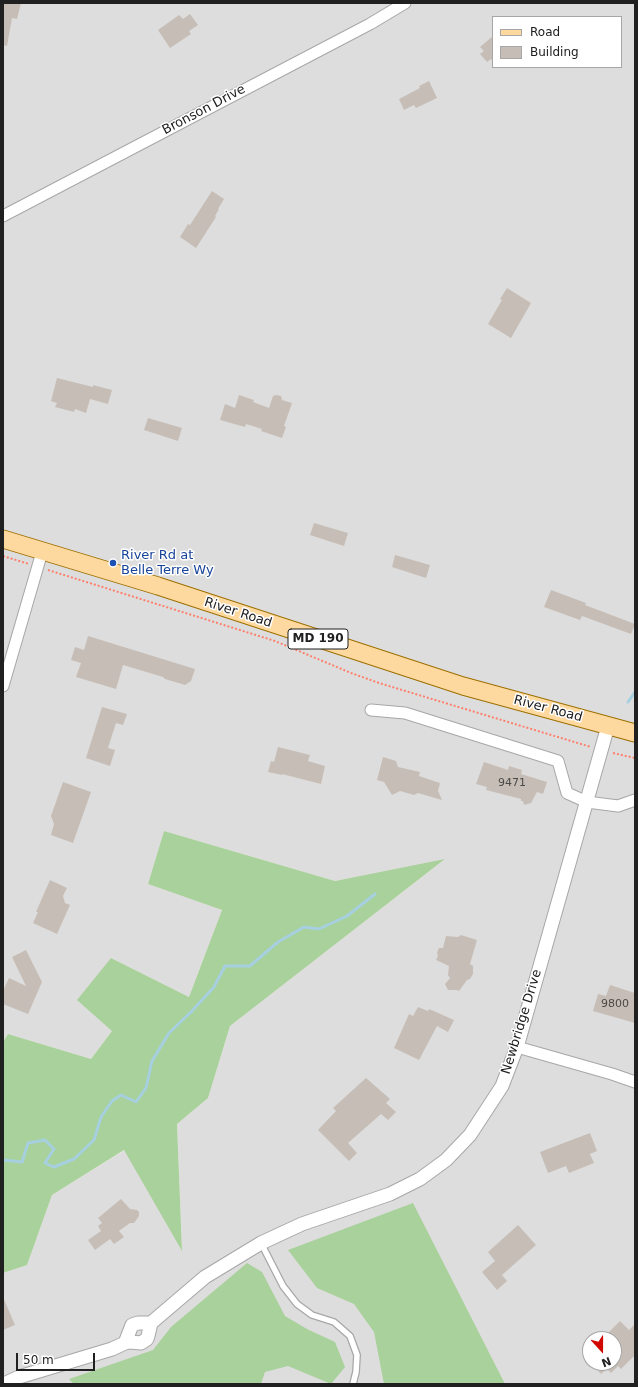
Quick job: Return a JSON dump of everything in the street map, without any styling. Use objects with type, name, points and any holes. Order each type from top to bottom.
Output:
[{"type":"main road","name":"River Road","points":[[3,539],[40,559],[158,586],[464,686],[635,733]]},
{"type":"street","name":"Bronson Drive","points":[[3,216],[370,24],[405,3]]},
{"type":"street","points":[[3,686],[40,559]]},
{"type":"street","points":[[371,710],[405,714],[558,761],[567,794],[587,802],[618,806],[635,800]]},
{"type":"street","name":"Newbridge Drive","points":[[4,1384],[20,1377],[112,1350],[125,1343],[144,1342],[148,1336],[151,1323],[205,1277],[261,1243],[302,1224],[390,1194],[420,1179],[446,1160],[470,1135],[502,1086],[517,1047],[608,726]]},
{"type":"street","points":[[517,1047],[635,1082]]},
{"type":"lane","points":[[261,1243],[284,1286],[296,1304],[312,1315],[334,1322],[350,1336],[357,1355],[356,1372],[353,1384]]},
{"type":"path","points":[[3,556],[40,559],[275,641],[351,673],[601,750],[635,758]]},
{"type":"shaded area","points":[[3,3],[635,3],[635,1384],[3,1384],[3,1273],[27,1265],[52,1195],[125,1150],[182,1250],[177,1124],[208,1098],[230,1026],[444,860],[335,881],[164,831],[148,884],[222,910],[189,997],[111,958],[112,1031],[91,1059],[8,1034],[3,1042]]},
{"type":"green space","points":[[164,831],[335,881],[445,859],[230,1026],[208,1098],[177,1124],[182,1251],[124,1150],[52,1195],[27,1265],[3,1273],[3,1042],[8,1034],[91,1059],[112,1031],[77,1000],[111,958],[189,997],[222,910],[148,884]]},
{"type":"green space","points":[[413,1203],[505,1384],[384,1384],[374,1332],[354,1304],[317,1288],[288,1250]]},
{"type":"green space","points":[[247,1263],[262,1272],[285,1316],[307,1329],[335,1342],[345,1367],[331,1384],[288,1366],[265,1372],[261,1384],[74,1384],[69,1379],[153,1350],[171,1327]]},
{"type":"building","points":[[4,3],[21,3],[17,19],[12,18],[7,46],[3,45]]},
{"type":"building","points":[[190,14],[198,25],[189,31],[191,34],[170,48],[158,30],[179,15],[183,19]]},
{"type":"building","points":[[492,37],[492,60],[491,59],[487,62],[480,54],[484,51],[480,47]]},
{"type":"building","points":[[429,81],[437,98],[416,108],[414,105],[404,110],[399,99],[420,88],[419,86]]},
{"type":"building","points":[[212,191],[224,199],[218,209],[215,216],[216,217],[196,248],[180,237],[188,224],[190,225]]},
{"type":"building","points":[[507,288],[531,303],[511,338],[488,324]]},
{"type":"building","points":[[57,378],[112,390],[108,404],[90,399],[86,413],[75,409],[74,412],[55,407],[57,403],[51,401]]},
{"type":"building","points":[[239,395],[254,400],[253,402],[269,408],[273,396],[276,395],[281,396],[282,400],[292,403],[284,426],[286,427],[282,438],[246,424],[245,427],[220,420],[225,404],[235,408]]},
{"type":"building","points":[[148,418],[182,428],[178,441],[144,430]]},
{"type":"building","points":[[314,523],[348,533],[344,546],[310,535]]},
{"type":"building","points":[[395,555],[430,565],[426,578],[392,567]]},
{"type":"building","points":[[551,590],[635,624],[631,634],[582,616],[580,620],[544,607]]},
{"type":"building","points":[[88,636],[195,669],[191,681],[185,685],[123,665],[116,689],[76,677],[81,663],[71,660],[75,647],[84,650]]},
{"type":"building","points":[[102,707],[127,714],[123,725],[116,723],[108,748],[115,750],[110,766],[86,758]]},
{"type":"building","points":[[278,747],[310,755],[308,761],[325,766],[321,784],[268,772],[271,761],[274,762]]},
{"type":"building","points":[[383,757],[396,761],[398,767],[420,772],[419,776],[440,783],[438,791],[442,800],[418,793],[414,795],[400,791],[392,795],[384,782],[377,780]]},
{"type":"building","points":[[484,762],[508,770],[509,766],[522,770],[521,774],[547,782],[543,794],[537,792],[531,803],[524,805],[521,799],[486,790],[487,787],[476,784]]},
{"type":"building","points":[[63,782],[91,792],[73,843],[51,835],[54,824],[51,816]]},
{"type":"building","points":[[50,880],[67,888],[63,896],[65,903],[70,905],[57,934],[33,923],[38,912],[36,912]]},
{"type":"building","points":[[461,935],[477,940],[470,964],[473,966],[473,974],[459,991],[448,990],[445,984],[450,978],[448,975],[449,966],[436,960],[438,956],[437,953],[439,948],[443,948],[446,936],[458,937]]},
{"type":"building","points":[[26,950],[42,982],[28,1014],[3,1004],[3,991],[9,978],[26,986],[12,957]]},
{"type":"building","points":[[610,985],[635,993],[635,1023],[593,1011],[598,994],[606,996]]},
{"type":"building","points":[[418,1007],[428,1011],[429,1009],[454,1020],[448,1032],[437,1026],[419,1060],[394,1048],[409,1014],[413,1016]]},
{"type":"building","points":[[366,1078],[390,1099],[386,1103],[396,1112],[388,1120],[381,1114],[348,1143],[357,1153],[349,1161],[318,1130],[336,1111],[333,1108]]},
{"type":"building","points":[[590,1133],[597,1151],[590,1154],[594,1163],[569,1173],[566,1166],[548,1173],[540,1152]]},
{"type":"building","points":[[121,1199],[130,1209],[137,1210],[139,1212],[139,1216],[134,1223],[130,1223],[119,1231],[124,1237],[114,1244],[110,1239],[95,1250],[88,1240],[101,1231],[98,1226],[102,1223],[98,1218]]},
{"type":"building","points":[[518,1225],[536,1245],[502,1275],[507,1281],[497,1290],[482,1272],[495,1261],[488,1252]]},
{"type":"building","points":[[3,1297],[15,1325],[3,1330]]},
{"type":"building","points":[[620,1321],[629,1330],[635,1324],[635,1355],[622,1368],[622,1331],[610,1331]]},
{"type":"waterway","points":[[628,702],[635,692]]},
{"type":"waterway","points":[[3,1160],[22,1162],[28,1143],[45,1140],[54,1149],[45,1163],[54,1167],[74,1159],[94,1140],[101,1117],[112,1101],[121,1095],[136,1102],[146,1088],[152,1061],[169,1033],[214,987],[225,966],[250,966],[278,942],[304,927],[319,929],[347,916],[375,894]]},
{"type":"place","name":"River Rd at Belle Terre Wy","points":[[113,563]]}]
